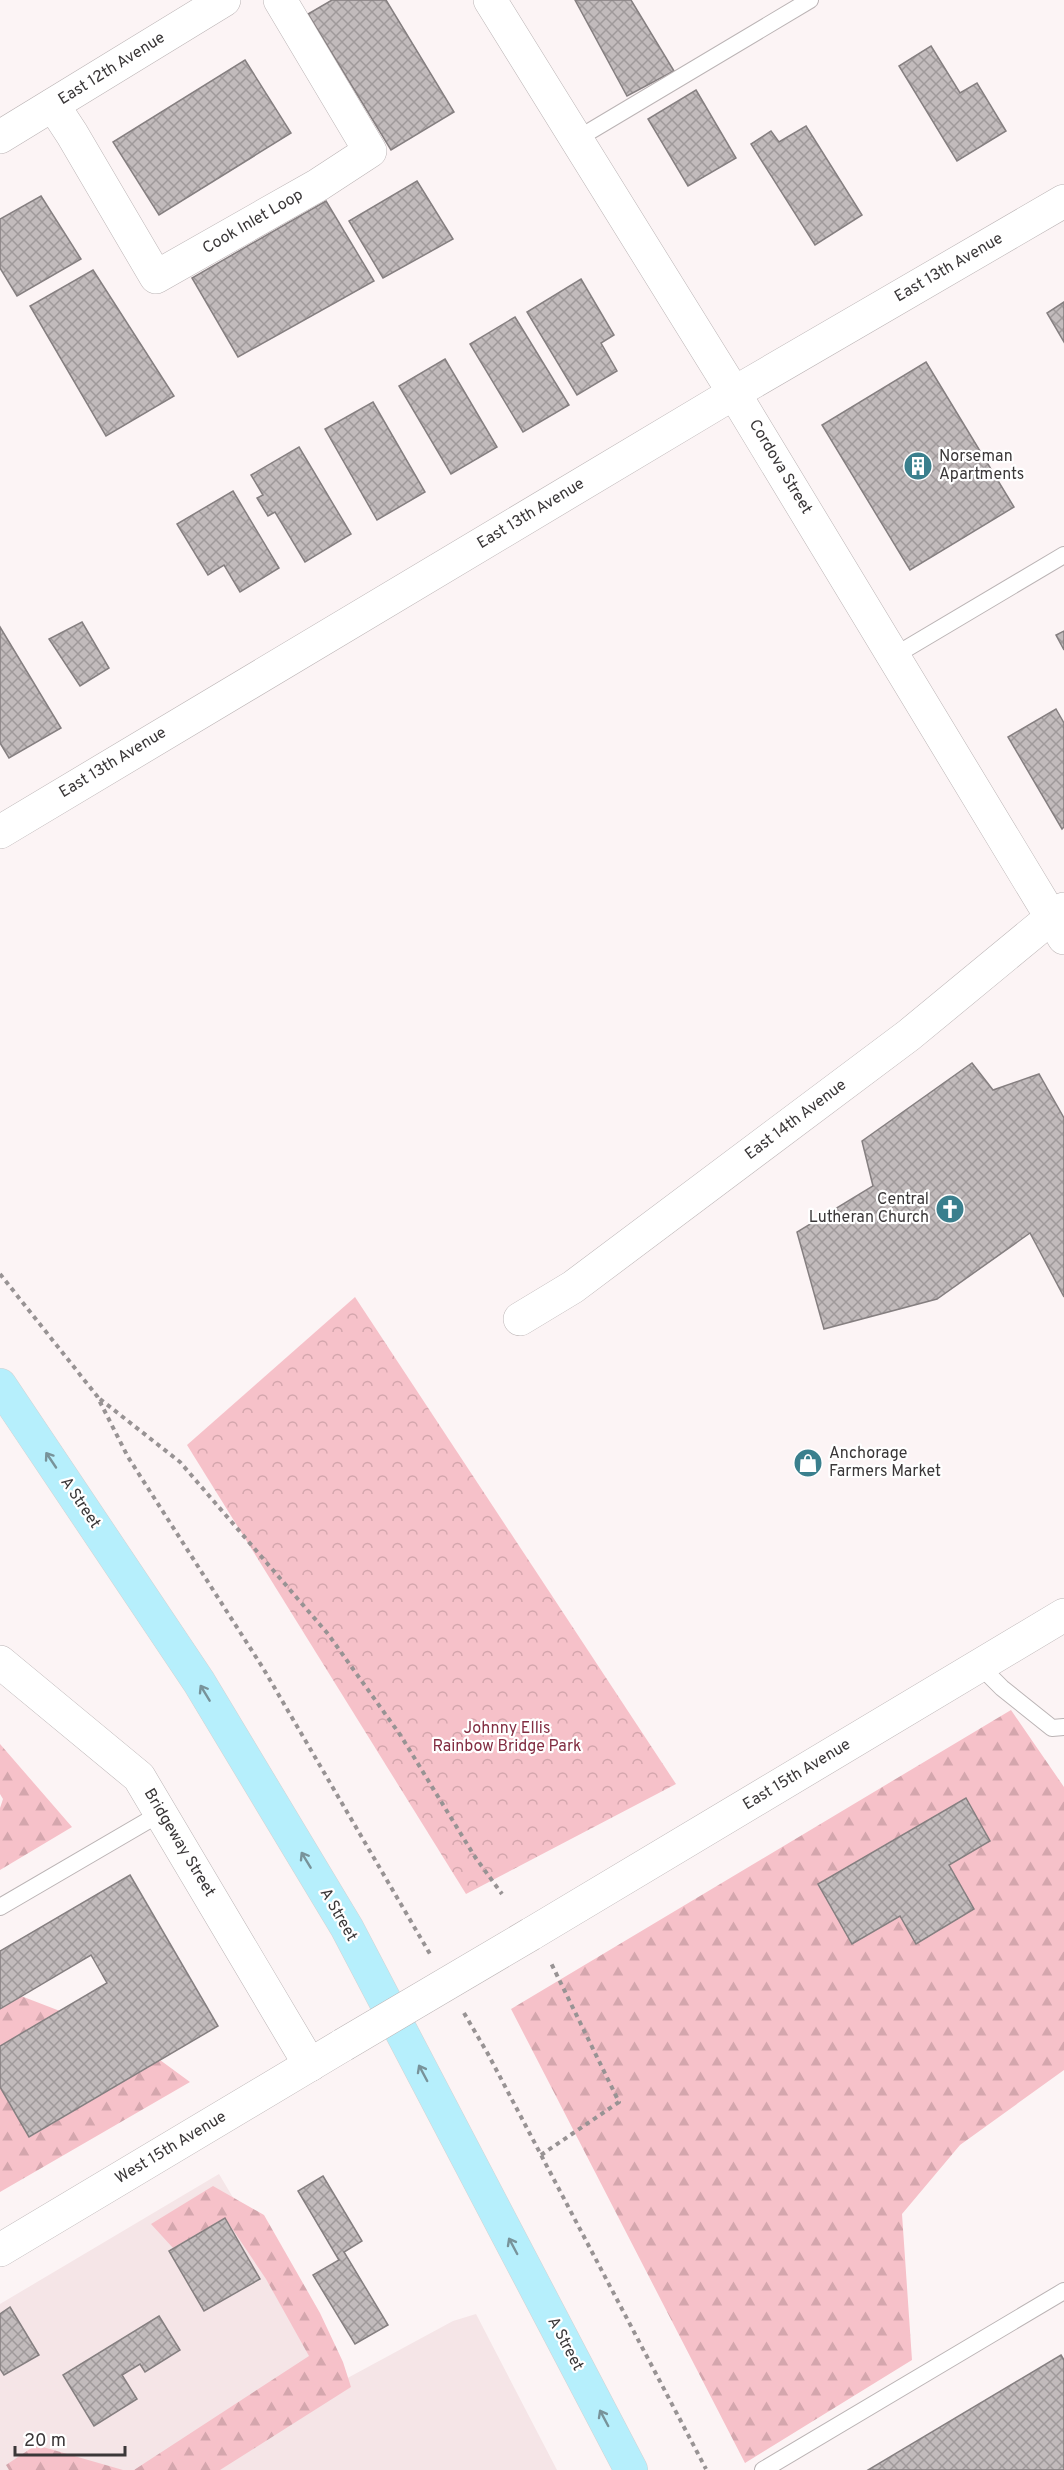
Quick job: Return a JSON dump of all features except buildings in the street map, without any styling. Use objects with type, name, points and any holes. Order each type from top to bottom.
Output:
[{"type":"main road","name":"A Street","points":[[0,1385],[199,1682],[347,1928],[631,2470]]},
{"type":"street","name":"East 12th Avenue","points":[[0,137],[224,0]]},
{"type":"street","name":"Cook Inlet Loop","points":[[53,105],[156,277],[318,185],[370,151],[279,0]]},
{"type":"street","name":"Cordova Street","points":[[490,0],[1060,921]]},
{"type":"street","name":"East 13th Avenue","points":[[0,832],[734,393],[1064,201]]},
{"type":"street","name":"East 14th Avenue","points":[[520,1319],[573,1287],[1060,921]]},
{"type":"street","name":"East 15th Avenue","points":[[343,2046],[1064,1616]]},
{"type":"street","name":"Bridgeway Street","points":[[0,1662],[139,1777],[310,2065]]},
{"type":"street","name":"West 15th Avenue","points":[[0,2250],[343,2046]]},
{"type":"lane","points":[[577,139],[810,0]]},
{"type":"lane","points":[[894,656],[1064,555]]},
{"type":"lane","points":[[980,1666],[1002,1688],[1052,1728],[1064,1727]]},
{"type":"lane","points":[[0,1907],[161,1813]]},
{"type":"lane","points":[[763,2470],[1064,2291]]},
{"type":"path","points":[[0,1274],[97,1396],[128,1457],[263,1668],[435,1962]]},
{"type":"path","points":[[97,1396],[180,1462],[328,1634],[401,1736],[475,1857],[502,1894]]},
{"type":"path","points":[[541,2155],[619,2102],[550,1962]]},
{"type":"path","points":[[459,2003],[706,2469]]},
{"type":"shaded area","points":[[219,2174],[342,2381],[453,2321],[476,2314],[557,2470],[0,2470],[0,2304]]},
{"type":"green space","name":"Johnny Ellis Rainbow Bridge Park","points":[[355,1297],[676,1784],[466,1894],[187,1445]]},
{"type":"green space","points":[[1011,1710],[1064,1787],[1064,2070],[960,2145],[902,2214],[912,2360],[745,2463],[511,2009]]},
{"type":"green space","points":[[0,1744],[72,1827],[0,1870],[0,1808],[3,1799],[0,1794]]},
{"type":"green space","points":[[21,1996],[60,2011],[0,2046],[0,2009]]},
{"type":"green space","points":[[160,2060],[190,2082],[0,2192],[0,2087],[30,2137]]},
{"type":"green space","points":[[213,2186],[264,2215],[320,2313],[343,2362],[351,2387],[220,2470],[134,2470],[309,2356],[266,2279],[225,2218],[173,2248],[151,2224]]},
{"type":"green space","points":[[36,2445],[123,2470],[9,2470],[6,2465]]},
{"type":"place","name":"Norseman Apartments","points":[[918,466]]},
{"type":"place","name":"Central Lutheran Church","points":[[950,1209]]},
{"type":"place","name":"Anchorage Farmers Market","points":[[808,1463]]}]
